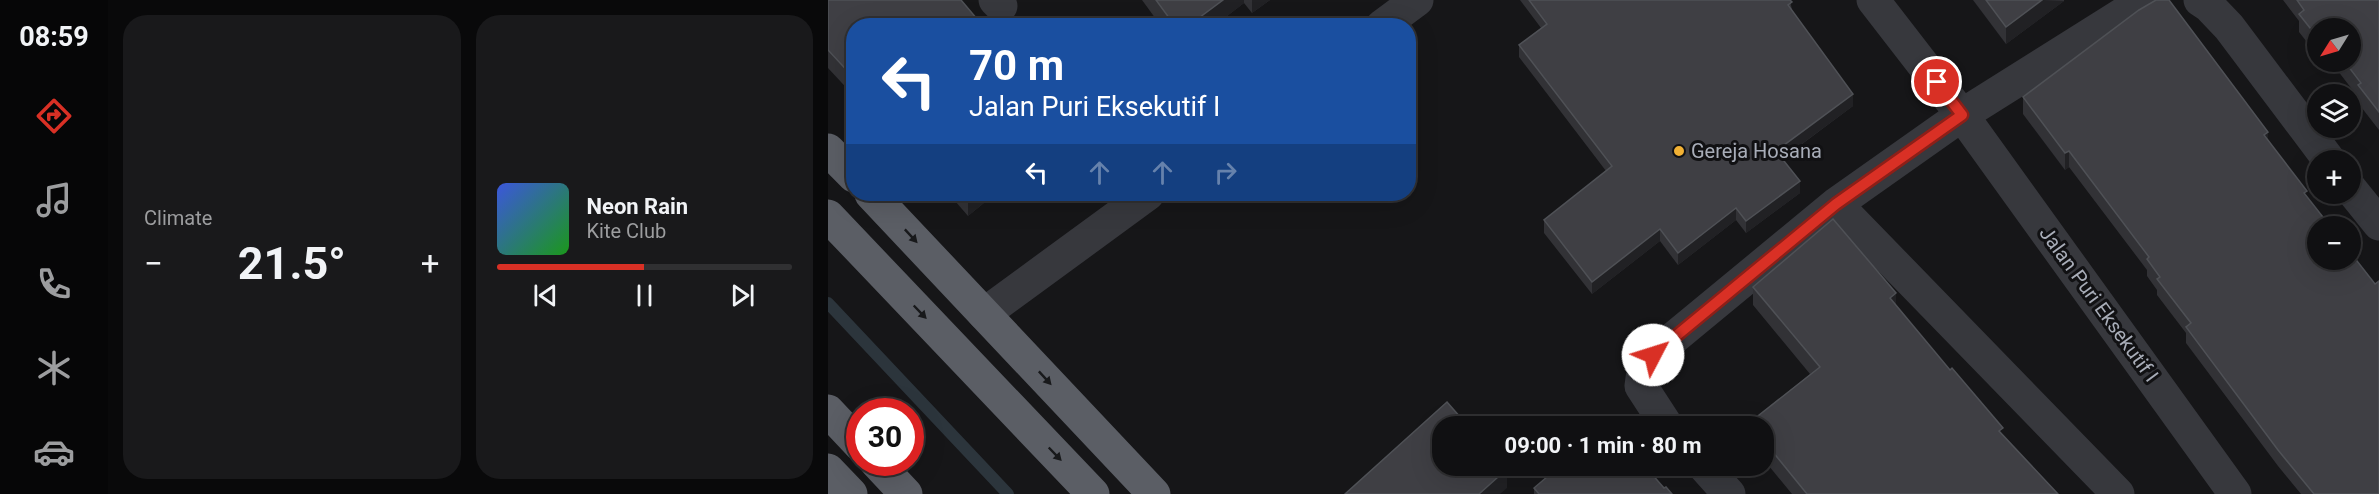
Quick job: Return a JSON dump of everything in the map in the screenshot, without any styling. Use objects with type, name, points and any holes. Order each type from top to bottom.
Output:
[{"type":"highway","points":[[828,150],[846,168]]},
{"type":"highway","points":[[878,201],[1154,494]]},
{"type":"highway","points":[[828,216],[1093,494]]},
{"type":"highway","points":[[828,411],[846,430]]},
{"type":"highway","points":[[828,470],[851,494]]},
{"type":"highway","points":[[889,476],[906,494]]},
{"type":"street","points":[[1393,18],[1417,0]]},
{"type":"street","name":"Jalan Puri Eksekutif I","points":[[1873,0],[1962,115],[2235,494]]},
{"type":"street","points":[[1660,416],[1641,386],[1643,371],[1653,355],[1836,204],[1962,115],[2137,5],[2150,0]]},
{"type":"street","points":[[2200,0],[2210,6],[2229,27],[2321,150]]},
{"type":"street","points":[[984,314],[1138,201]]},
{"type":"street","points":[[2361,202],[2379,224]]},
{"type":"street","points":[[1836,204],[2118,494]]},
{"type":"street","points":[[1712,476],[1729,494]]},
{"type":"building","points":[[828,0],[961,0],[976,18],[846,18],[846,69],[828,50]]},
{"type":"building","points":[[1156,0],[1223,0],[1199,18],[1169,18]]},
{"type":"building","points":[[1529,0],[1790,0],[1792,2],[1788,5],[1853,94],[1776,151],[1800,181],[1746,221],[1736,208],[1678,253],[1660,229],[1592,282],[1544,220],[1612,166],[1519,45],[1547,24]]},
{"type":"building","points":[[1986,0],[2042,0],[2006,27]]},
{"type":"building","points":[[2156,0],[2169,0],[2268,132],[2264,135],[2307,191],[2304,193],[2307,197],[2307,204],[2313,204],[2322,216],[2307,216],[2307,270],[2361,270],[2361,266],[2375,284],[2379,281],[2379,494],[2314,494],[2278,450],[2186,327],[2191,323],[2157,279],[2160,277],[2147,259],[2149,257],[2069,151],[2065,153],[2023,97],[2139,10]]},
{"type":"building","points":[[2297,0],[2379,0],[2379,112],[2361,89],[2361,83],[2353,72],[2361,72],[2361,18],[2307,18],[2307,24],[2299,14],[2304,10]]},
{"type":"building","points":[[1833,219],[1896,293],[1890,298],[1950,370],[1952,368],[2003,428],[1999,431],[2058,494],[1807,494],[1774,453],[1774,416],[1758,416],[1820,367],[1753,287]]},
{"type":"building","points":[[1447,402],[1459,416],[1432,416],[1432,476],[1499,476],[1479,494],[1345,494]]},
{"type":"building","points":[[1548,476],[1654,476],[1672,494],[1539,494],[1534,488]]},
{"type":"waterway","points":[[828,303],[1008,494]]},
{"type":"place","name":"Gereja Hosana","points":[[1679,151]]},
{"type":"route","points":[[1653,355],[1836,204],[1962,115],[1937,82]]}]
